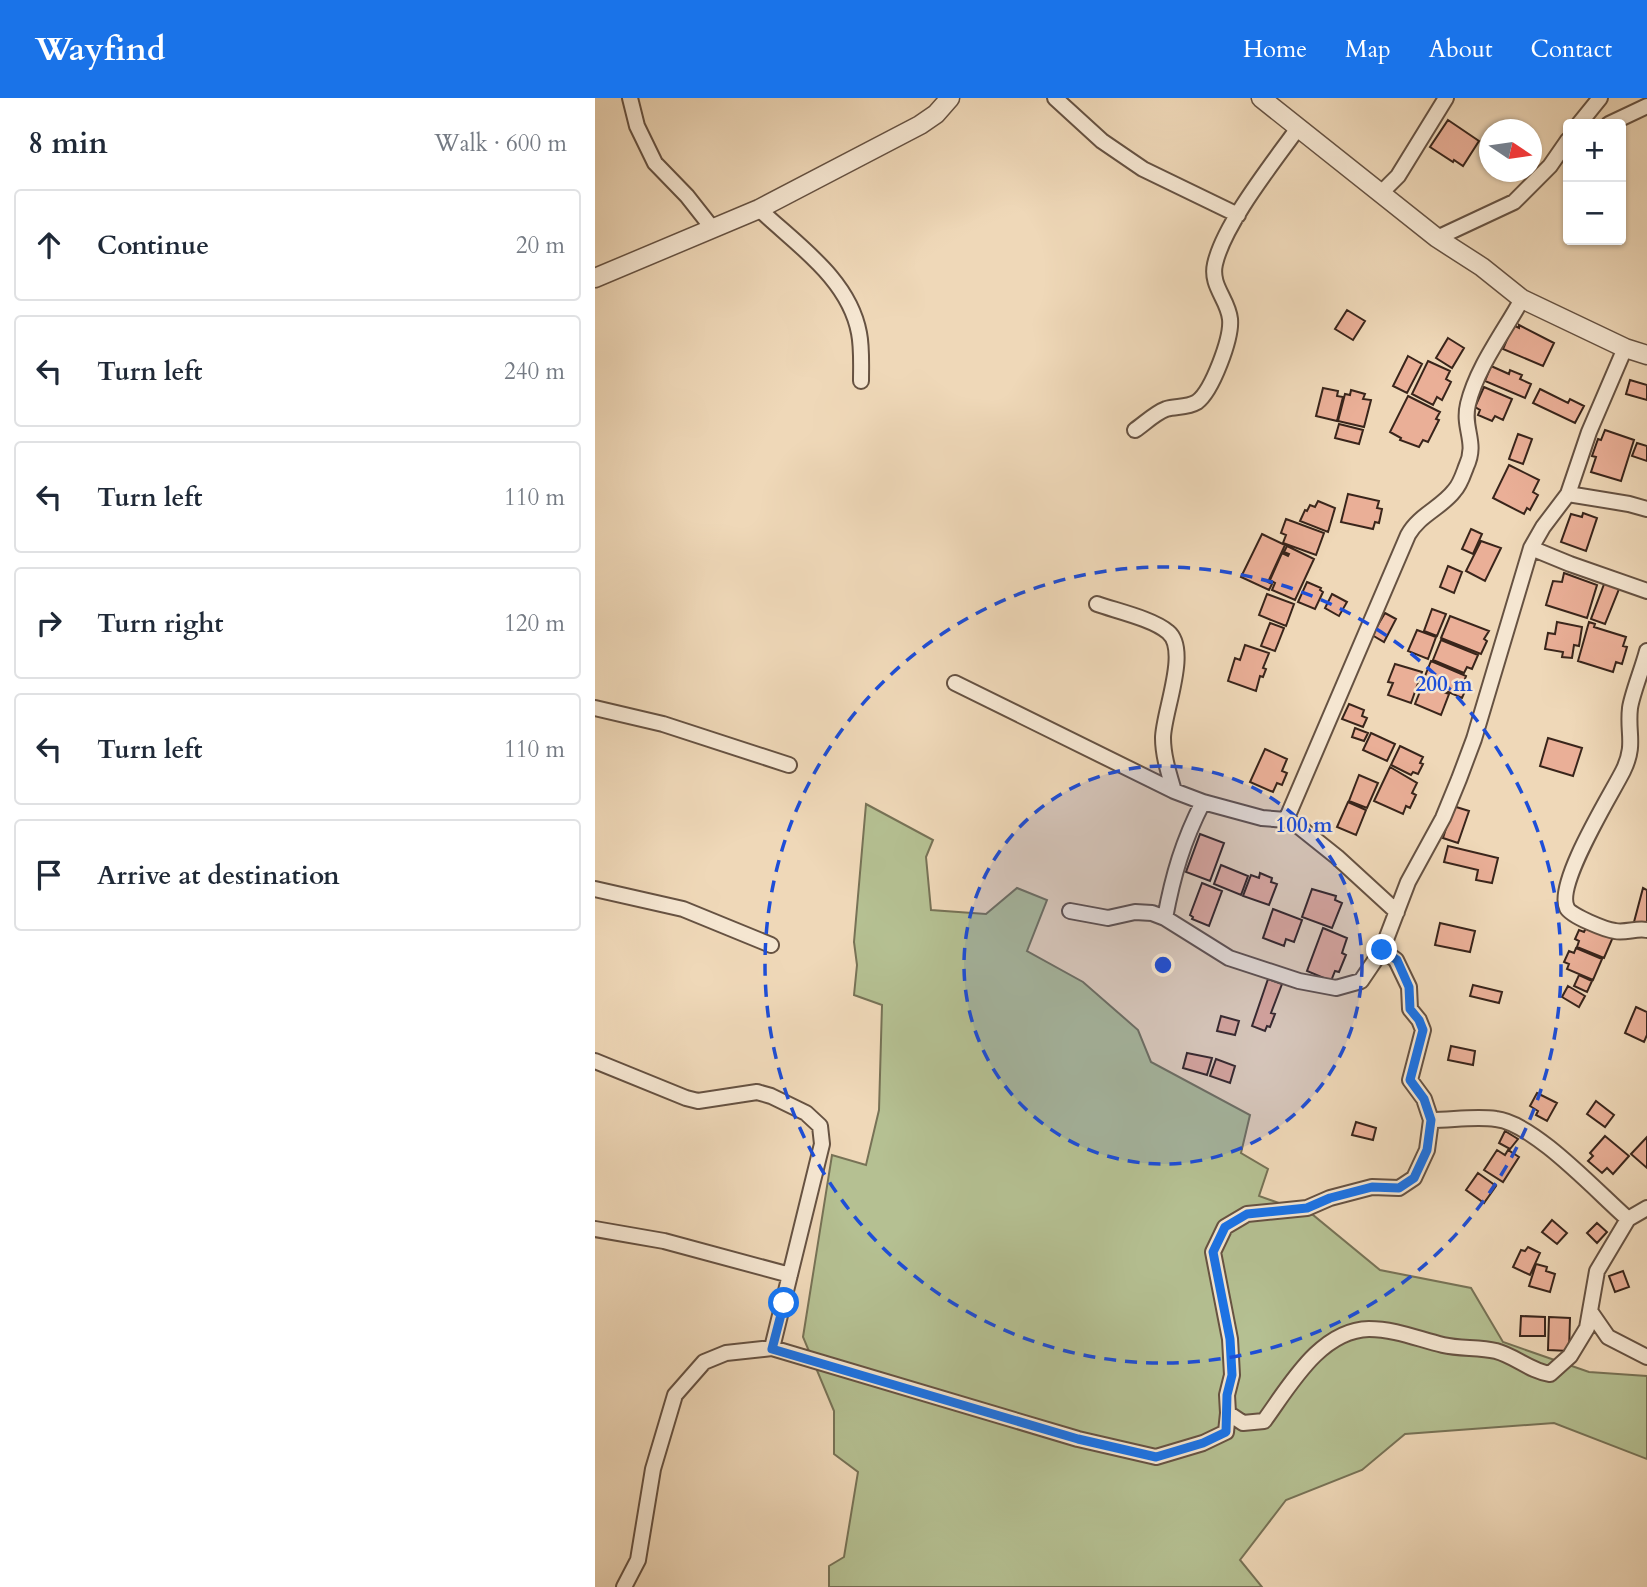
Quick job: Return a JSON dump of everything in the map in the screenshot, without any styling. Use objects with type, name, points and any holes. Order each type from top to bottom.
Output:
[{"type":"street","points":[[630,98],[637,126],[655,163],[713,229]]},
{"type":"street","points":[[595,278],[759,209],[920,125],[936,114],[950,98]]},
{"type":"street","points":[[1055,98],[1102,141],[1143,169],[1238,215]]},
{"type":"street","points":[[1261,98],[1437,238],[1482,267],[1522,299],[1625,348],[1647,355]]},
{"type":"street","points":[[1382,192],[1409,160],[1446,98]]},
{"type":"street","points":[[1583,119],[1600,98]]},
{"type":"street","points":[[1620,119],[1647,106]]},
{"type":"street","points":[[1135,430],[1163,410],[1188,406],[1198,401],[1215,377],[1226,344],[1230,317],[1213,273],[1224,237],[1298,128]]},
{"type":"street","points":[[1437,238],[1514,202],[1541,176],[1563,149]]},
{"type":"street","points":[[759,209],[815,260],[848,300],[860,336],[861,381]]},
{"type":"street","points":[[1286,821],[1408,535],[1417,521],[1455,490],[1467,466],[1472,446],[1467,422],[1468,407],[1473,389],[1522,299]]},
{"type":"street","points":[[1070,911],[1108,918],[1135,912],[1151,913],[1165,918],[1229,958],[1299,982],[1336,988],[1361,981],[1382,950],[1408,882],[1443,818],[1474,739],[1531,548],[1543,527],[1568,495],[1589,432],[1625,348]]},
{"type":"street","points":[[1568,495],[1647,509]]},
{"type":"street","points":[[1531,548],[1647,590]]},
{"type":"street","points":[[1097,604],[1155,625],[1169,633],[1176,643],[1177,660],[1163,737],[1165,759],[1174,791]]},
{"type":"street","points":[[1647,651],[1630,707],[1632,747],[1624,769],[1603,804],[1580,852],[1566,906],[1571,912],[1617,932],[1647,930]]},
{"type":"street","points":[[955,683],[1174,791],[1203,802],[1297,825],[1397,912]]},
{"type":"street","points":[[595,708],[663,724],[789,765]]},
{"type":"street","points":[[1165,918],[1175,869],[1187,834],[1203,802]]},
{"type":"street","points":[[595,889],[683,909],[771,945]]},
{"type":"street","points":[[624,1587],[638,1560],[653,1469],[675,1395],[704,1362],[726,1353],[772,1349],[1078,1439],[1156,1457],[1203,1443],[1226,1432],[1228,1386],[1232,1375],[1230,1339],[1213,1252],[1225,1227],[1247,1214],[1307,1208],[1330,1198],[1372,1187],[1399,1188],[1414,1178],[1427,1150],[1431,1120],[1424,1099],[1410,1080],[1423,1030],[1410,1009],[1409,987],[1397,960],[1382,950]]},
{"type":"street","points":[[595,1061],[698,1101],[757,1092],[771,1096],[806,1113],[820,1126],[822,1144],[772,1349]]},
{"type":"street","points":[[1431,1120],[1498,1119],[1528,1132],[1558,1154],[1628,1219]]},
{"type":"street","points":[[1227,1413],[1243,1423],[1263,1421],[1312,1355],[1344,1336],[1368,1329],[1416,1336],[1443,1345],[1497,1352],[1537,1372],[1550,1374],[1570,1356],[1587,1328],[1597,1271],[1628,1219],[1647,1208]]},
{"type":"street","points":[[595,1229],[664,1241],[790,1275]]},
{"type":"street","points":[[1590,1311],[1608,1337],[1647,1357]]},
{"type":"green space","points":[[866,804],[933,840],[926,857],[931,910],[986,914],[1017,888],[1047,900],[1027,951],[1083,982],[1138,1030],[1151,1062],[1250,1115],[1241,1153],[1268,1169],[1259,1196],[1313,1215],[1380,1270],[1471,1288],[1503,1342],[1589,1372],[1647,1376],[1647,1459],[1554,1423],[1405,1434],[1362,1470],[1286,1500],[1240,1560],[1262,1587],[829,1587],[829,1566],[844,1557],[858,1472],[834,1454],[834,1411],[803,1337],[832,1155],[866,1165],[879,1110],[882,1005],[854,995],[857,965],[854,942]]},
{"type":"building","points":[[1448,120],[1479,141],[1463,166],[1430,147]]},
{"type":"building","points":[[1347,310],[1365,321],[1353,340],[1335,329]]},
{"type":"building","points":[[1513,325],[1519,328],[1519,325],[1554,343],[1543,366],[1503,349]]},
{"type":"building","points":[[1448,338],[1464,348],[1452,368],[1436,358]]},
{"type":"building","points":[[1408,356],[1422,364],[1407,393],[1393,386]]},
{"type":"building","points":[[1428,361],[1450,371],[1446,379],[1451,382],[1442,400],[1437,397],[1433,405],[1412,394]]},
{"type":"building","points":[[1491,366],[1509,374],[1510,370],[1522,375],[1520,379],[1531,384],[1525,398],[1485,381]]},
{"type":"building","points":[[1630,380],[1647,385],[1647,400],[1626,394]]},
{"type":"building","points":[[1484,387],[1512,399],[1503,420],[1495,416],[1492,421],[1478,415],[1480,410],[1475,407]]},
{"type":"building","points":[[1323,388],[1338,391],[1337,396],[1343,397],[1337,421],[1316,416]]},
{"type":"building","points":[[1540,389],[1568,403],[1570,399],[1584,406],[1575,423],[1533,403]]},
{"type":"building","points":[[1351,390],[1365,394],[1363,399],[1371,400],[1364,427],[1338,421],[1345,394],[1350,395]]},
{"type":"building","points":[[1408,396],[1440,412],[1428,442],[1423,440],[1419,447],[1400,440],[1401,438],[1390,432]]},
{"type":"building","points":[[1339,424],[1363,430],[1359,444],[1335,438]]},
{"type":"building","points":[[1605,430],[1634,440],[1621,481],[1591,472],[1596,457],[1592,456],[1598,439],[1601,440]]},
{"type":"building","points":[[1518,434],[1532,439],[1523,464],[1509,459]]},
{"type":"building","points":[[1637,443],[1647,446],[1647,461],[1632,456]]},
{"type":"building","points":[[1509,465],[1539,480],[1533,492],[1538,495],[1530,510],[1527,508],[1524,514],[1493,498]]},
{"type":"building","points":[[1348,494],[1379,501],[1377,508],[1382,509],[1379,523],[1375,522],[1373,529],[1341,522]]},
{"type":"building","points":[[1318,501],[1335,508],[1328,532],[1300,521],[1305,510],[1307,511],[1310,505],[1315,507]]},
{"type":"building","points":[[1583,513],[1597,518],[1586,551],[1561,542],[1571,514],[1582,517]]},
{"type":"building","points":[[1286,519],[1324,533],[1316,555],[1283,543],[1286,535],[1281,533]]},
{"type":"building","points":[[1471,529],[1482,534],[1473,554],[1462,549]]},
{"type":"building","points":[[1262,534],[1285,545],[1268,582],[1272,584],[1269,590],[1241,577]]},
{"type":"building","points":[[1481,541],[1501,548],[1485,581],[1466,571]]},
{"type":"building","points":[[1287,546],[1314,559],[1295,600],[1272,590],[1275,583],[1270,580],[1282,553],[1288,556],[1289,554],[1284,552]]},
{"type":"building","points":[[1448,566],[1462,572],[1454,593],[1440,587]]},
{"type":"building","points":[[1564,573],[1597,585],[1587,618],[1546,605],[1553,581],[1562,582]]},
{"type":"building","points":[[1606,579],[1621,584],[1605,624],[1591,619]]},
{"type":"building","points":[[1307,582],[1321,588],[1323,592],[1315,609],[1298,602]]},
{"type":"building","points":[[1267,594],[1294,604],[1286,626],[1259,615]]},
{"type":"building","points":[[1332,594],[1347,602],[1339,616],[1325,608]]},
{"type":"building","points":[[1432,609],[1446,614],[1437,636],[1424,631]]},
{"type":"building","points":[[1385,613],[1396,619],[1384,642],[1372,635]]},
{"type":"building","points":[[1450,616],[1489,631],[1481,654],[1441,638]]},
{"type":"building","points":[[1557,622],[1582,627],[1579,646],[1574,645],[1572,658],[1562,657],[1563,652],[1545,649],[1548,633],[1555,634]]},
{"type":"building","points":[[1589,622],[1595,624],[1594,627],[1626,637],[1623,646],[1627,647],[1622,664],[1616,662],[1613,672],[1578,661]]},
{"type":"building","points":[[1270,623],[1284,628],[1275,651],[1261,646]]},
{"type":"building","points":[[1417,630],[1436,637],[1428,659],[1408,651]]},
{"type":"building","points":[[1441,640],[1478,655],[1472,669],[1467,667],[1464,673],[1433,660]]},
{"type":"building","points":[[1245,645],[1269,653],[1263,668],[1266,669],[1263,677],[1260,676],[1256,691],[1228,681],[1235,658],[1240,660]]},
{"type":"building","points":[[1431,661],[1466,676],[1466,689],[1462,698],[1423,681]]},
{"type":"building","points":[[1395,664],[1422,672],[1411,703],[1388,695],[1393,683],[1388,682]]},
{"type":"building","points":[[1423,684],[1449,694],[1441,715],[1415,704]]},
{"type":"building","points":[[1349,704],[1364,710],[1362,716],[1367,718],[1363,727],[1342,719]]},
{"type":"building","points":[[1355,728],[1368,733],[1364,741],[1352,737]]},
{"type":"building","points":[[1371,733],[1395,744],[1387,761],[1363,750]]},
{"type":"building","points":[[1548,738],[1582,748],[1573,776],[1540,766]]},
{"type":"building","points":[[1400,746],[1423,757],[1418,774],[1413,772],[1411,775],[1391,765]]},
{"type":"building","points":[[1265,749],[1287,759],[1282,771],[1287,773],[1282,785],[1277,783],[1273,792],[1250,782]]},
{"type":"building","points":[[1390,767],[1417,783],[1412,793],[1416,795],[1410,808],[1406,806],[1403,814],[1374,801]]},
{"type":"building","points":[[1359,775],[1378,783],[1367,808],[1349,801]]},
{"type":"building","points":[[1348,802],[1366,810],[1356,835],[1337,827]]},
{"type":"building","points":[[1453,806],[1469,811],[1458,843],[1443,838]]},
{"type":"building","points":[[1200,834],[1224,843],[1210,881],[1186,872]]},
{"type":"building","points":[[1448,846],[1498,858],[1492,883],[1476,880],[1478,870],[1444,862]]},
{"type":"building","points":[[1221,865],[1248,876],[1241,895],[1214,884]]},
{"type":"building","points":[[1260,873],[1272,878],[1271,882],[1277,884],[1269,905],[1243,896],[1251,875],[1259,878]]},
{"type":"building","points":[[1202,883],[1222,891],[1209,926],[1192,919],[1190,915]]},
{"type":"building","points":[[1643,888],[1647,890],[1647,925],[1634,922]]},
{"type":"building","points":[[1312,889],[1336,896],[1335,900],[1342,903],[1332,928],[1302,917]]},
{"type":"building","points":[[1273,909],[1302,920],[1294,942],[1286,939],[1284,946],[1263,938]]},
{"type":"building","points":[[1440,923],[1475,931],[1470,952],[1435,945]]},
{"type":"building","points":[[1587,926],[1613,937],[1604,958],[1577,947],[1579,941],[1575,939],[1579,930],[1584,932]]},
{"type":"building","points":[[1323,928],[1347,938],[1342,953],[1346,955],[1339,972],[1335,971],[1331,981],[1307,971]]},
{"type":"building","points":[[1576,948],[1602,959],[1593,980],[1567,969],[1569,964],[1564,962],[1569,951],[1574,953]]},
{"type":"building","points":[[1579,975],[1592,981],[1587,992],[1574,986]]},
{"type":"building","points":[[1268,979],[1282,984],[1271,1013],[1275,1014],[1270,1027],[1267,1026],[1265,1031],[1252,1026]]},
{"type":"building","points":[[1473,985],[1502,992],[1499,1003],[1470,996]]},
{"type":"building","points":[[1568,986],[1585,996],[1579,1007],[1562,997]]},
{"type":"building","points":[[1636,1007],[1647,1012],[1647,1035],[1644,1042],[1625,1033]]},
{"type":"building","points":[[1221,1016],[1239,1021],[1235,1035],[1217,1031]]},
{"type":"building","points":[[1451,1046],[1475,1051],[1473,1065],[1448,1060]]},
{"type":"building","points":[[1187,1053],[1212,1058],[1207,1075],[1183,1068]]},
{"type":"building","points":[[1216,1059],[1235,1066],[1230,1083],[1210,1076]]},
{"type":"building","points":[[1537,1093],[1557,1103],[1547,1121],[1536,1115],[1538,1111],[1530,1106]]},
{"type":"building","points":[[1596,1101],[1614,1115],[1605,1127],[1587,1114]]},
{"type":"building","points":[[1356,1122],[1376,1128],[1373,1140],[1352,1135]]},
{"type":"building","points":[[1505,1131],[1518,1139],[1510,1149],[1499,1143]]},
{"type":"building","points":[[1605,1136],[1629,1156],[1613,1174],[1607,1168],[1602,1173],[1588,1161],[1593,1156],[1590,1153]]},
{"type":"building","points":[[1647,1137],[1647,1168],[1631,1154]]},
{"type":"building","points":[[1497,1150],[1505,1155],[1508,1150],[1519,1157],[1503,1182],[1484,1170]]},
{"type":"building","points":[[1478,1173],[1496,1186],[1484,1203],[1466,1190]]},
{"type":"building","points":[[1552,1220],[1567,1233],[1557,1244],[1542,1232]]},
{"type":"building","points":[[1597,1223],[1607,1232],[1597,1243],[1587,1233]]},
{"type":"building","points":[[1528,1247],[1540,1253],[1530,1275],[1513,1267],[1521,1250],[1525,1251]]},
{"type":"building","points":[[1536,1264],[1547,1267],[1546,1271],[1555,1274],[1550,1292],[1529,1286]]},
{"type":"building","points":[[1623,1271],[1629,1287],[1615,1292],[1609,1276]]},
{"type":"building","points":[[1521,1316],[1545,1317],[1545,1336],[1520,1336]]},
{"type":"building","points":[[1549,1317],[1570,1318],[1569,1351],[1548,1350]]},
{"type":"route","points":[[784,1303],[772,1349],[1078,1439],[1156,1457],[1203,1443],[1226,1432],[1227,1395],[1232,1375],[1230,1339],[1213,1252],[1225,1227],[1247,1214],[1307,1208],[1330,1198],[1372,1187],[1399,1188],[1414,1178],[1427,1150],[1431,1120],[1424,1099],[1410,1080],[1423,1030],[1410,1009],[1409,987],[1397,960],[1382,950]]}]
